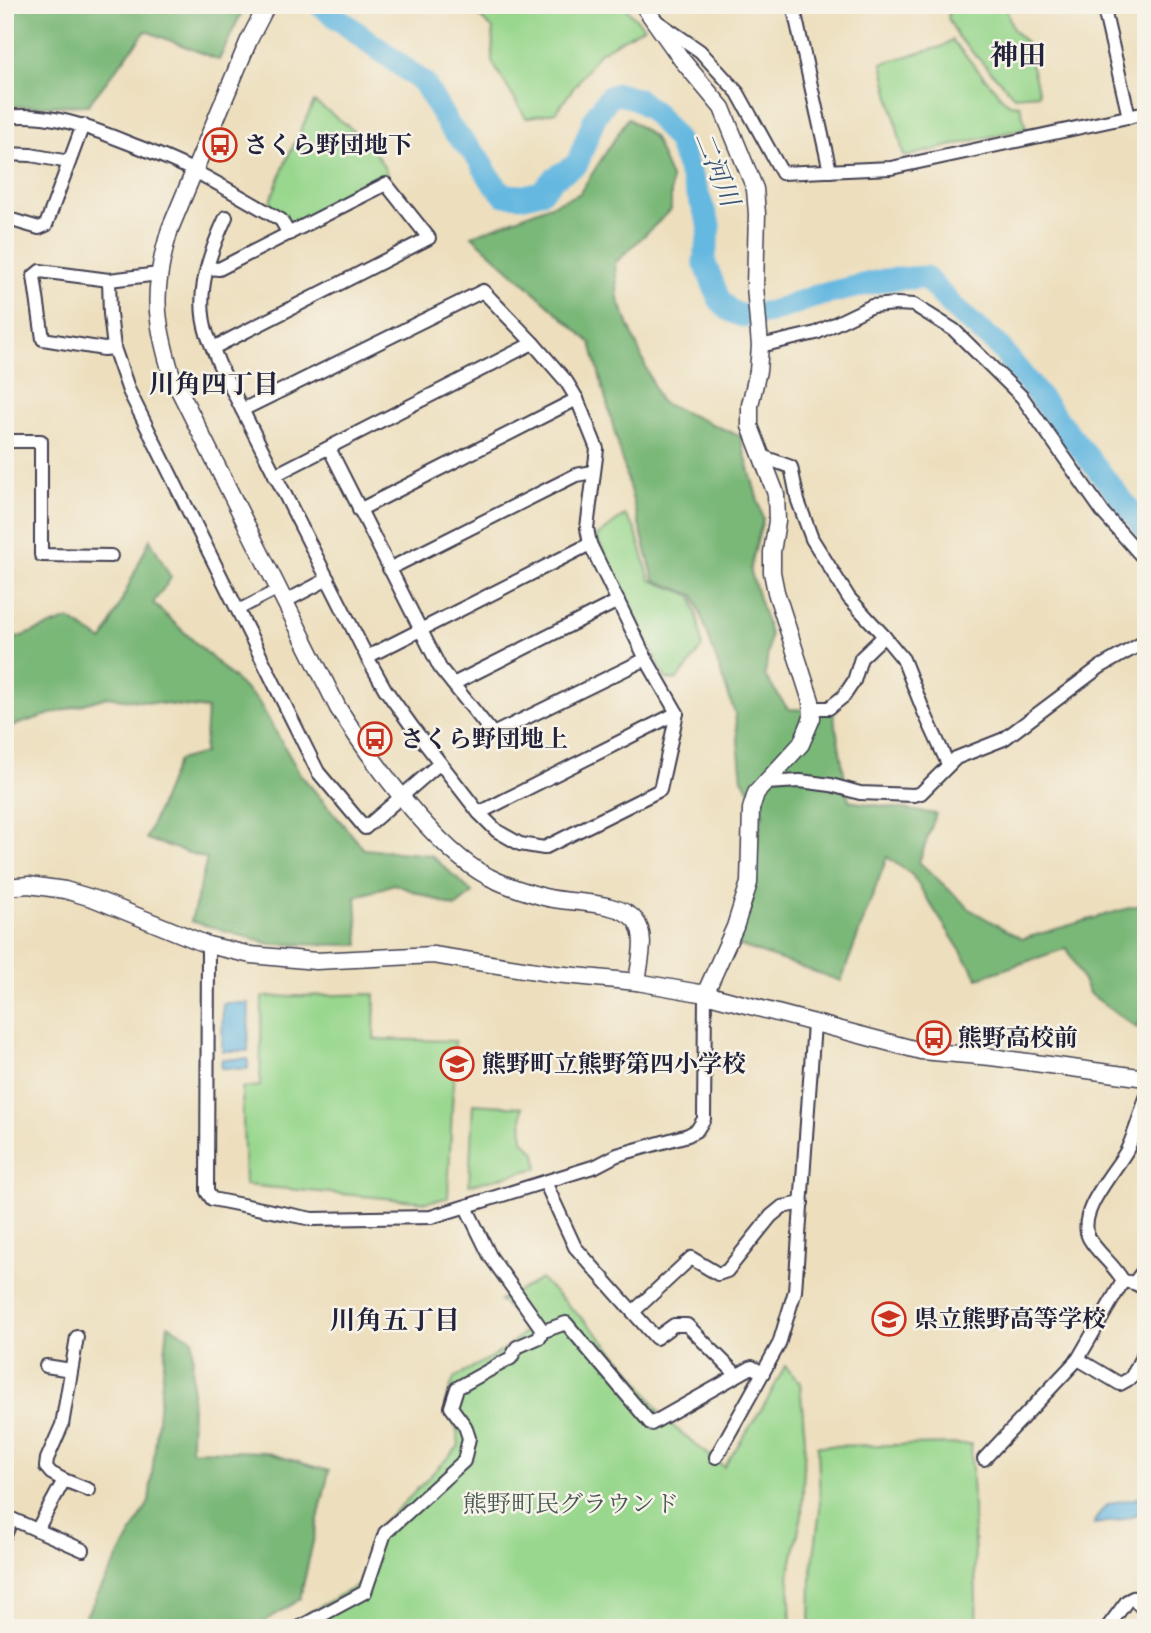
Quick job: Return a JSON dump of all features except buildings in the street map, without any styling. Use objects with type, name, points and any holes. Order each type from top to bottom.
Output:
[{"type":"street","points":[[267,5],[249,40],[170,229],[156,294],[159,335],[172,376],[338,708],[361,743],[442,841],[468,864],[489,877],[546,897],[620,909],[635,919],[641,930],[637,982]]},
{"type":"street","points":[[793,5],[830,171]]},
{"type":"street","points":[[1120,5],[1103,7],[1129,117]]},
{"type":"street","points":[[648,11],[700,51],[738,93],[782,173],[891,168],[1146,113]]},
{"type":"street","points":[[208,945],[206,1192],[212,1199],[312,1219],[431,1217],[596,1166],[617,1155],[688,1135],[697,1130],[704,1119],[705,994],[735,927],[749,883],[751,809],[756,793],[802,744],[812,718],[812,708],[772,572],[777,501],[750,426],[750,405],[758,370],[759,338],[755,286],[755,189],[722,108],[682,60],[648,11]]},
{"type":"street","points":[[5,117],[23,115],[57,118],[83,125],[194,171],[281,220],[289,234]]},
{"type":"street","points":[[5,218],[39,228],[46,225],[83,125]]},
{"type":"street","points":[[5,154],[31,155],[69,162]]},
{"type":"street","points":[[207,268],[219,269],[386,184],[429,238],[213,348]]},
{"type":"street","points":[[226,217],[207,268],[202,297],[206,332],[219,364],[242,410],[328,579],[367,657],[385,689],[440,763],[479,813],[497,831],[520,844],[544,848],[660,790],[677,713],[646,659],[590,544],[587,528],[597,449],[577,399],[566,381],[483,291],[242,410]]},
{"type":"street","points":[[114,348],[104,349],[43,339],[34,276],[40,271],[109,280],[159,274]]},
{"type":"street","points":[[109,280],[114,348],[129,391],[318,772],[365,828],[440,763]]},
{"type":"street","points":[[759,338],[816,333],[872,306],[914,305],[954,330],[1022,397],[1104,514],[1146,561]]},
{"type":"street","points":[[275,475],[533,343]]},
{"type":"street","points":[[359,510],[577,399]]},
{"type":"street","points":[[5,441],[41,441],[41,555],[111,555]]},
{"type":"street","points":[[329,448],[440,668],[493,734],[646,659]]},
{"type":"street","points":[[761,456],[791,467],[798,501],[812,539],[849,598],[904,659],[948,764]]},
{"type":"street","points":[[389,569],[576,475],[593,472]]},
{"type":"street","points":[[367,657],[590,544]]},
{"type":"street","points":[[286,601],[328,579]]},
{"type":"street","points":[[238,610],[271,593]]},
{"type":"street","points":[[453,684],[618,601]]},
{"type":"street","points":[[812,708],[829,708],[844,696],[854,681],[861,658],[884,636]]},
{"type":"street","points":[[766,783],[800,781],[831,785],[860,793],[914,795],[928,788],[956,758],[1004,739],[1100,667],[1146,641]]},
{"type":"street","points":[[479,813],[677,713]]},
{"type":"street","points":[[5,887],[29,885],[65,890],[95,899],[208,945],[251,955],[316,961],[433,955],[555,974],[637,982],[705,994],[921,1051],[990,1057],[1146,1078]]},
{"type":"street","points":[[716,1457],[779,1344],[795,1291],[814,1024]]},
{"type":"street","points":[[1134,1284],[1088,1236],[1086,1226],[1090,1209],[1128,1149],[1146,1098]]},
{"type":"street","points":[[545,1182],[575,1247],[656,1338],[674,1325],[687,1325],[737,1375]]},
{"type":"street","points":[[633,1312],[691,1258],[719,1274],[727,1271],[771,1216],[782,1207],[802,1203]]},
{"type":"street","points":[[298,1628],[323,1612],[365,1592],[385,1533],[464,1461],[469,1438],[465,1426],[451,1407],[457,1388],[512,1358],[517,1347],[540,1337],[541,1328],[490,1256],[466,1207]]},
{"type":"street","points":[[984,1459],[1078,1359],[1146,1267]]},
{"type":"street","points":[[541,1332],[566,1324],[651,1424],[752,1367],[763,1373]]},
{"type":"street","points":[[76,1337],[62,1424],[46,1467],[64,1480],[89,1490]]},
{"type":"street","points":[[1078,1359],[1120,1384],[1131,1378],[1146,1349]]},
{"type":"street","points":[[46,1366],[71,1370]]},
{"type":"street","points":[[37,1530],[64,1480]]},
{"type":"street","points":[[5,1535],[9,1517],[83,1550]]},
{"type":"street","points":[[1107,1628],[1127,1601],[1133,1598],[1146,1612]]},
{"type":"green space","points":[[5,5],[245,5],[219,60],[146,31],[88,105],[5,107]]},
{"type":"green space","points":[[467,5],[623,5],[644,27],[599,53],[556,112],[526,118],[492,62],[493,29]]},
{"type":"green space","points":[[950,5],[1005,5],[1013,29],[1026,43],[1039,94],[1014,96],[958,37],[948,18]]},
{"type":"green space","points":[[952,40],[1003,99],[1010,104],[1020,105],[1026,128],[904,157],[882,63],[941,47]]},
{"type":"green space","points":[[314,102],[368,145],[389,179],[290,230],[267,209]]},
{"type":"green space","points":[[628,118],[654,138],[671,178],[671,210],[615,263],[618,299],[660,402],[740,436],[763,519],[750,569],[770,634],[765,676],[788,709],[833,711],[849,801],[936,814],[919,862],[971,910],[1022,939],[1146,903],[1146,1009],[1137,1028],[1089,993],[1067,948],[978,978],[912,875],[887,857],[841,981],[738,945],[763,811],[742,779],[735,714],[694,595],[654,580],[591,343],[472,236],[579,194]]},
{"type":"green space","points":[[625,515],[635,529],[650,580],[692,596],[702,647],[676,680],[666,679],[596,537]]},
{"type":"green space","points":[[150,539],[171,578],[153,603],[258,701],[300,774],[364,849],[431,855],[473,893],[455,907],[394,884],[356,897],[359,945],[271,944],[191,921],[207,859],[146,839],[178,760],[204,753],[207,709],[107,697],[5,728],[5,642],[69,619],[103,641]]},
{"type":"green space","points":[[375,994],[374,1039],[455,1041],[448,1198],[426,1202],[245,1185],[242,1088],[260,1086],[262,997]]},
{"type":"green space","points":[[473,1104],[522,1107],[523,1140],[536,1153],[538,1168],[469,1185]]},
{"type":"green space","name":"熊野町民グラウンド","points":[[541,1279],[596,1332],[635,1375],[664,1419],[724,1467],[768,1399],[785,1366],[800,1383],[805,1439],[802,1515],[789,1575],[791,1628],[282,1628],[360,1584],[379,1525],[459,1446],[457,1431],[445,1403],[454,1378],[500,1352],[530,1328],[500,1301]]},
{"type":"green space","points":[[168,1325],[193,1339],[191,1450],[265,1452],[329,1471],[300,1599],[254,1628],[79,1628],[149,1502]]},
{"type":"green space","points":[[971,1444],[977,1628],[810,1628],[811,1579],[820,1509],[818,1446]]},
{"type":"water","points":[[223,1003],[249,1003],[248,1051],[222,1051]]},
{"type":"water","points":[[222,1059],[248,1059],[248,1069],[221,1068]]},
{"type":"water","points":[[1146,1492],[1146,1511],[1117,1521],[1094,1524],[1106,1506],[1132,1500]]},
{"type":"waterway","name":"二河川","points":[[320,5],[424,83],[449,126],[478,158],[504,195],[525,196],[541,192],[554,178],[577,164],[595,117],[609,97],[618,94],[637,99],[655,113],[677,140],[710,226],[704,261],[719,299],[729,310],[742,316],[771,312],[816,296],[885,280],[925,277],[959,313],[998,345],[1146,530]]},
{"type":"place","name":"さくら野団地下","points":[[220,145]]},
{"type":"place","name":"さくら野団地上","points":[[375,739]]},
{"type":"place","name":"熊野高校前","points":[[934,1038]]},
{"type":"place","name":"熊野町立熊野第四小学校","points":[[457,1064]]},
{"type":"place","name":"県立熊野高等学校","points":[[889,1319]]},
{"type":"district","name":"神田","points":[[1018,56]]},
{"type":"district","name":"川角四丁目","points":[[214,385]]},
{"type":"district","name":"川角五丁目","points":[[395,1321]]}]
